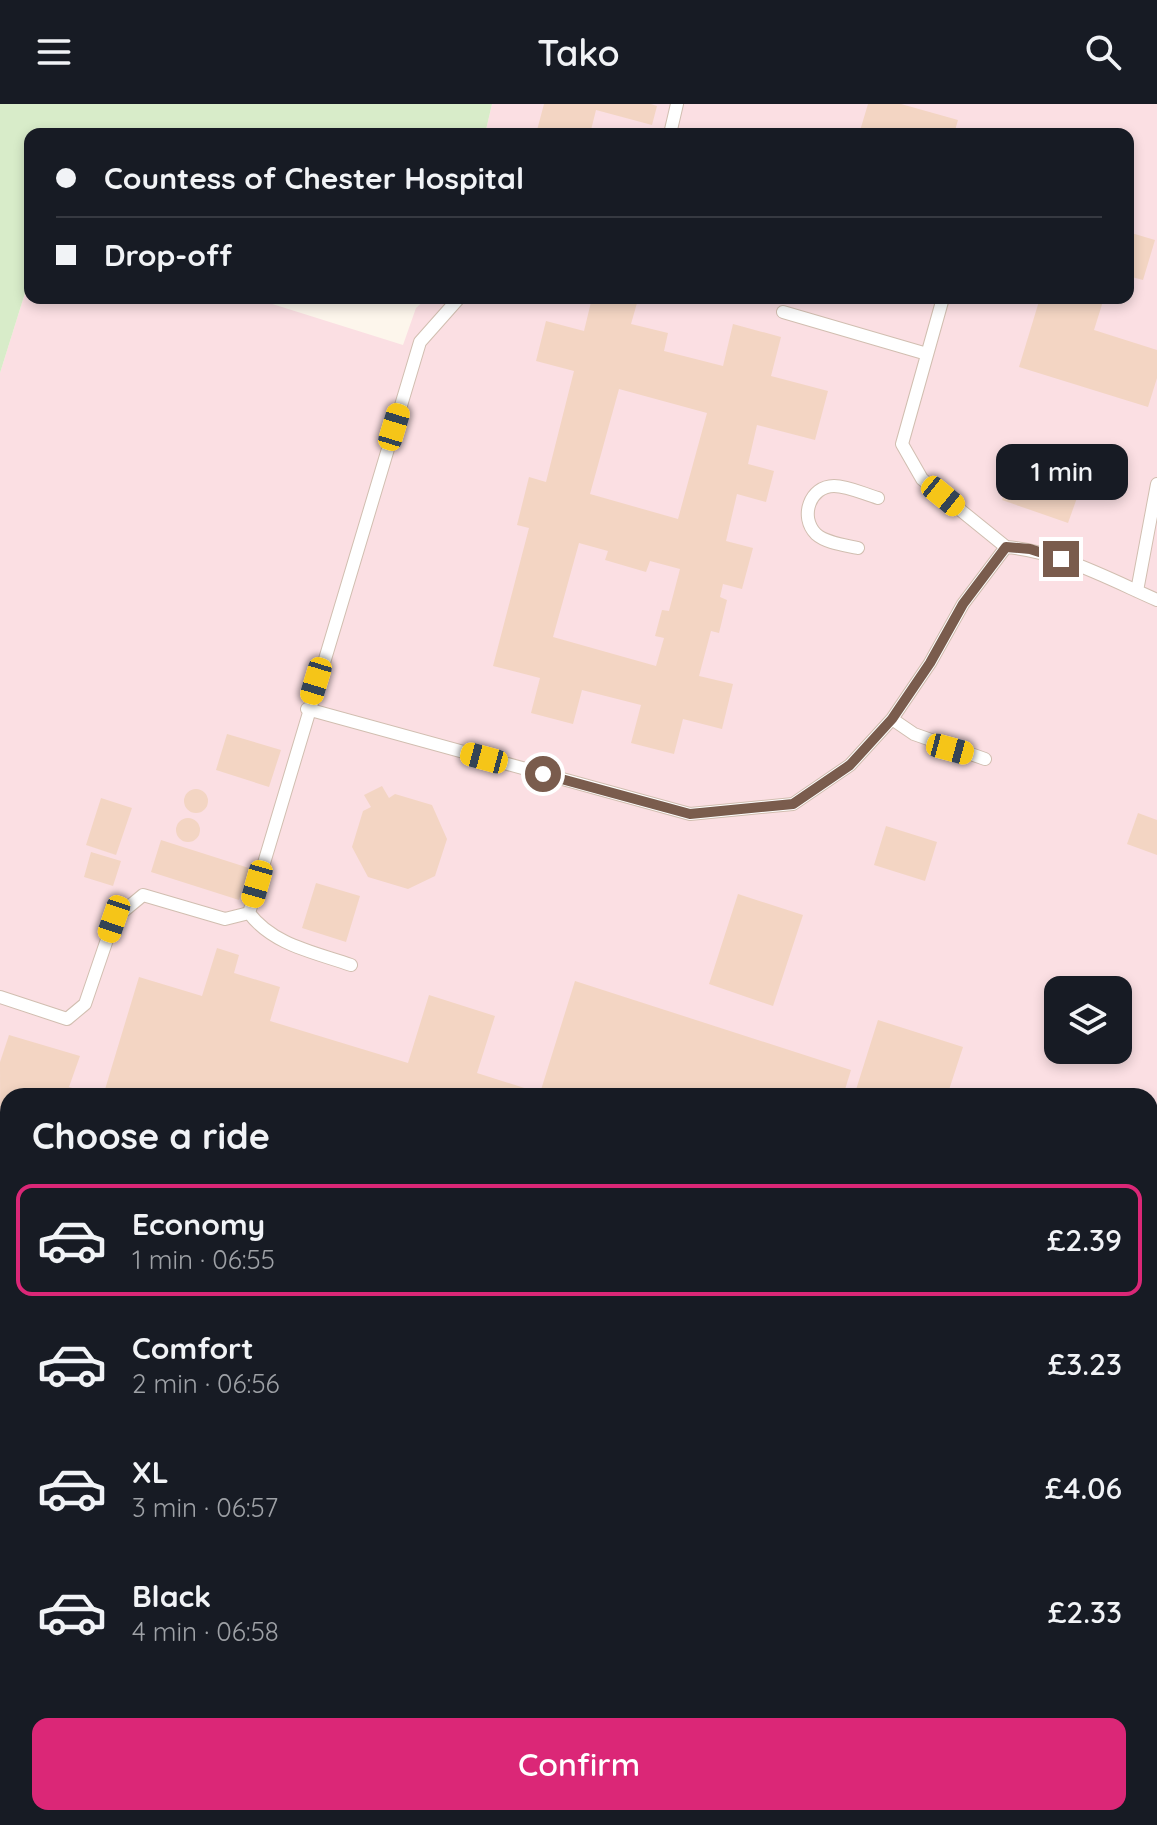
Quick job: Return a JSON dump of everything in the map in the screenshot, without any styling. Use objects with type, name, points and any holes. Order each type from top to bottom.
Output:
[{"type":"lane","points":[[671,128],[677,104]]},
{"type":"lane","points":[[249,913],[307,709],[420,342],[454,304]]},
{"type":"lane","points":[[941,304],[902,444],[922,479],[1006,547],[1050,556],[1157,600]]},
{"type":"lane","points":[[783,312],[927,354]]},
{"type":"lane","points":[[1137,591],[1157,484]]},
{"type":"lane","points":[[858,548],[823,539],[815,533],[810,526],[808,507],[818,491],[836,486],[878,498]]},
{"type":"lane","points":[[307,709],[690,814],[793,804],[850,765],[892,719],[930,663],[963,604],[1006,547]]},
{"type":"lane","points":[[892,719],[914,734],[985,759]]},
{"type":"lane","points":[[0,997],[67,1019],[85,1004],[114,919],[143,895],[225,919],[249,913]]},
{"type":"lane","points":[[249,913],[259,927],[278,939],[351,965]]},
{"type":"shaded area","points":[[492,104],[1157,104],[1157,1088],[0,1088],[0,373],[24,296],[24,304],[272,304],[403,345],[416,308],[420,304],[1134,304],[1134,128],[486,128]]},
{"type":"green space","points":[[0,104],[492,104],[486,128],[24,128],[24,296],[0,373]]},
{"type":"building","points":[[544,104],[657,106],[652,125],[596,110],[592,128],[538,128]]},
{"type":"building","points":[[868,104],[901,104],[958,120],[956,128],[861,128]]},
{"type":"building","points":[[1134,234],[1155,240],[1143,280],[1134,278]]},
{"type":"building","points":[[591,304],[637,304],[631,324],[668,333],[664,351],[723,366],[733,324],[781,337],[771,376],[828,391],[815,440],[757,425],[748,464],[774,471],[766,502],[737,494],[726,541],[753,548],[742,589],[723,584],[720,597],[727,600],[719,633],[711,631],[699,676],[733,684],[722,729],[683,719],[674,754],[631,743],[641,705],[582,690],[573,724],[531,713],[540,678],[493,666],[529,528],[517,525],[529,477],[546,482],[574,371],[536,361],[546,321],[584,331]],"holes":[[[619,389],[707,413],[678,519],[590,494]],[[579,543],[608,551],[605,560],[646,572],[650,561],[680,569],[669,611],[662,610],[655,636],[664,638],[656,666],[553,637]]]},
{"type":"building","points":[[1038,304],[1102,304],[1094,330],[1157,350],[1157,378],[1148,407],[1019,367]]},
{"type":"building","points":[[1011,473],[1078,495],[1068,523],[1002,500]]},
{"type":"building","points":[[227,734],[281,750],[269,787],[216,770]]},
{"type":"building","points":[[382,786],[389,798],[395,794],[432,805],[447,839],[435,876],[408,889],[368,877],[352,847],[363,811],[371,807],[364,795]]},
{"type":"building","points":[[196,789],[205,792],[208,801],[205,810],[196,813],[187,810],[184,801],[187,792]]},
{"type":"building","points":[[101,798],[132,808],[116,855],[86,845]]},
{"type":"building","points":[[1138,813],[1157,820],[1157,855],[1127,844]]},
{"type":"building","points":[[188,818],[199,825],[200,830],[193,841],[188,842],[177,835],[176,830],[183,819]]},
{"type":"building","points":[[886,826],[937,842],[925,881],[874,865]]},
{"type":"building","points":[[161,840],[249,868],[239,900],[151,872]]},
{"type":"building","points":[[91,852],[121,861],[113,886],[84,877]]},
{"type":"building","points":[[316,883],[360,896],[346,942],[302,928]]},
{"type":"building","points":[[738,894],[803,915],[773,1006],[709,984]]},
{"type":"building","points":[[217,948],[239,955],[234,973],[280,987],[270,1021],[408,1063],[429,995],[495,1016],[477,1073],[524,1088],[105,1088],[139,977],[202,996]]},
{"type":"building","points":[[575,981],[851,1070],[845,1088],[542,1088]]},
{"type":"building","points":[[878,1020],[963,1047],[950,1088],[857,1088]]},
{"type":"building","points":[[9,1035],[80,1056],[69,1087],[72,1088],[0,1088],[0,1062]]},
{"type":"route","points":[[543,774],[690,814],[793,804],[850,765],[892,719],[930,663],[963,604],[1006,547],[1030,549],[1061,559]]}]
